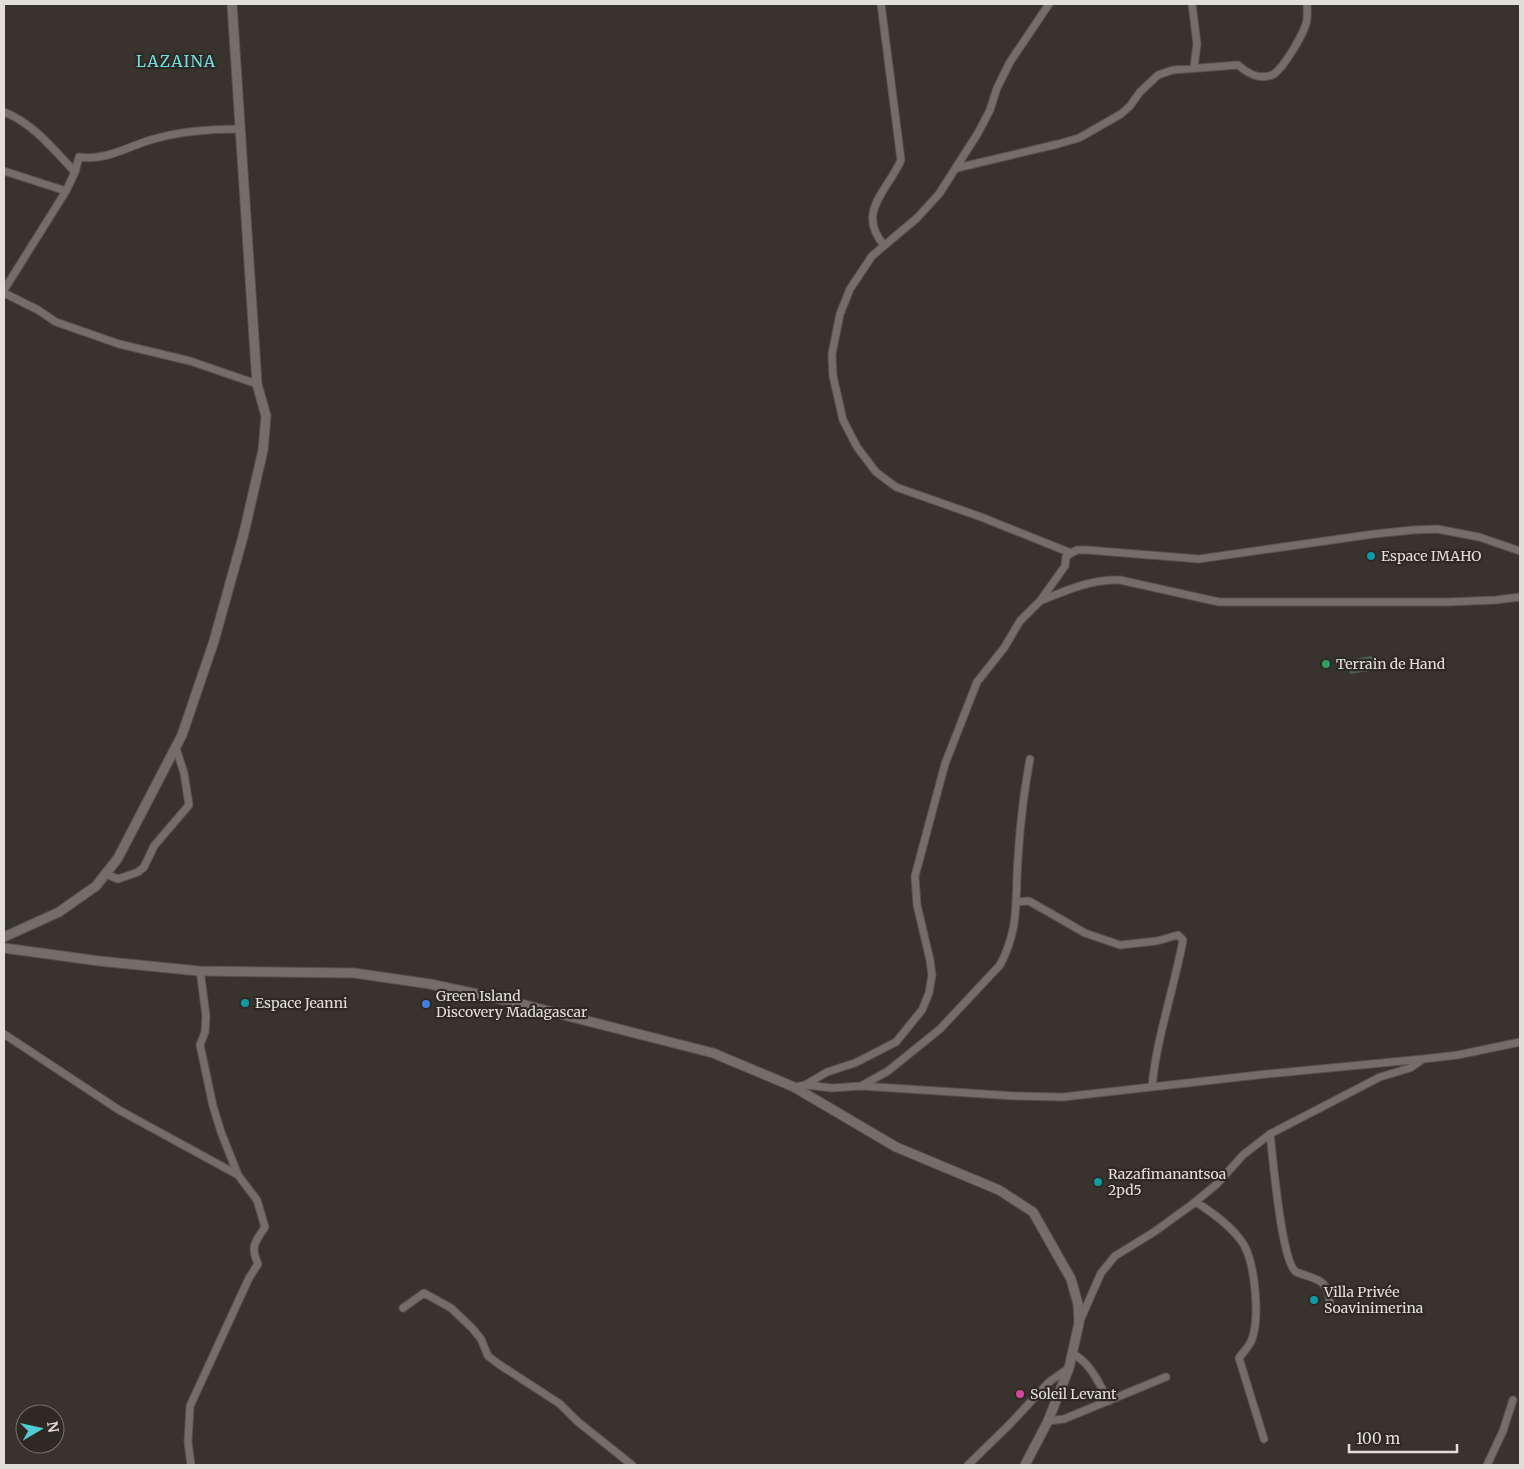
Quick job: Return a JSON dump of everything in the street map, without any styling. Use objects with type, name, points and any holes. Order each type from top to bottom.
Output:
[{"type":"main road","points":[[4,937],[59,912],[96,886],[118,858],[182,735],[214,641],[244,533],[263,450],[266,416],[257,384],[232,4]]},
{"type":"main road","points":[[4,948],[99,961],[198,971],[354,974],[464,991],[713,1053],[794,1087],[896,1147],[999,1190],[1033,1212],[1071,1280],[1078,1304],[1079,1323],[1069,1368],[1048,1421],[1025,1464]]},
{"type":"street","points":[[882,4],[901,160],[898,168],[881,192],[871,220],[877,237],[884,245]]},
{"type":"street","points":[[1049,4],[1010,62],[997,88],[990,110],[957,168],[939,194],[917,218],[872,256],[850,289],[840,314],[832,354],[834,376],[843,420],[857,447],[876,472],[896,487],[981,517],[1071,553]]},
{"type":"street","points":[[1192,4],[1197,44],[1194,67]]},
{"type":"street","points":[[957,168],[1079,138],[1121,114],[1158,75],[1174,70],[1238,64],[1252,76],[1266,76],[1275,73],[1291,53],[1307,22],[1307,4]]},
{"type":"street","points":[[4,112],[16,117],[38,134],[75,172]]},
{"type":"street","points":[[240,129],[189,132],[155,138],[105,157],[79,157],[75,172],[66,191],[4,291],[56,322],[119,344],[190,361],[257,384]]},
{"type":"street","points":[[4,171],[66,191]]},
{"type":"street","points":[[805,1085],[827,1072],[855,1063],[896,1042],[922,1010],[929,992],[932,975],[918,910],[915,876],[936,793],[960,723],[978,682],[1000,654],[1020,622],[1040,601],[1065,566],[1066,557],[1071,553],[1077,550],[1087,550],[1199,558],[1374,534],[1437,529],[1479,537],[1520,551]]},
{"type":"street","points":[[1040,601],[1089,582],[1108,579],[1219,602],[1448,602],[1520,597]]},
{"type":"street","points":[[106,874],[118,879],[138,872],[144,867],[154,846],[190,806],[184,773],[176,748]]},
{"type":"street","points":[[861,1086],[888,1071],[940,1029],[1000,966],[1015,924],[1018,856],[1030,759]]},
{"type":"street","points":[[1017,902],[1029,902],[1085,933],[1120,945],[1157,941],[1178,935],[1183,940],[1173,988],[1160,1034],[1152,1086]]},
{"type":"street","points":[[191,1465],[188,1442],[190,1406],[258,1264],[254,1255],[254,1244],[265,1227],[257,1200],[238,1175],[220,1132],[214,1111],[200,1045],[205,1032],[206,1016],[201,977],[198,971]]},
{"type":"street","points":[[4,1034],[120,1110],[238,1175]]},
{"type":"street","points":[[794,1087],[805,1085],[832,1088],[861,1086],[979,1094],[1062,1097],[1458,1055],[1520,1042]]},
{"type":"street","points":[[1079,1323],[1101,1273],[1115,1256],[1154,1232],[1196,1202],[1217,1184],[1243,1155],[1270,1134],[1380,1077],[1410,1068],[1423,1059]]},
{"type":"street","points":[[1270,1134],[1283,1238],[1289,1262],[1292,1270],[1319,1280],[1325,1285],[1329,1292],[1330,1304]]},
{"type":"street","points":[[1196,1202],[1222,1220],[1240,1240],[1250,1260],[1257,1310],[1252,1340],[1239,1358],[1264,1439]]},
{"type":"street","points":[[403,1308],[424,1293],[451,1308],[481,1339],[488,1356],[500,1366],[560,1404],[582,1425],[632,1465]]},
{"type":"street","points":[[1073,1354],[1080,1358],[1090,1369],[1109,1401]]},
{"type":"street","points":[[968,1465],[1050,1382],[1069,1368]]},
{"type":"street","points":[[1048,1421],[1064,1419],[1166,1377]]},
{"type":"street","points":[[1487,1465],[1503,1431],[1513,1400]]},
{"type":"green space","points":[[1372,656],[1374,670],[1350,674],[1348,660]]},
{"type":"place","name":"Espace IMAHO","points":[[1371,556]]},
{"type":"place","name":"Terrain de Hand","points":[[1326,664]]},
{"type":"place","name":"Espace Jeanni","points":[[245,1003]]},
{"type":"place","name":"Green Island Discovery Madagascar","points":[[426,1004]]},
{"type":"place","name":"Razafimanantsoa 2pd5","points":[[1098,1182]]},
{"type":"place","name":"Villa Privée Soavinimerina","points":[[1314,1300]]},
{"type":"place","name":"Soleil Levant","points":[[1020,1394]]},
{"type":"district","name":"LAZAINA","points":[[176,61]]}]
